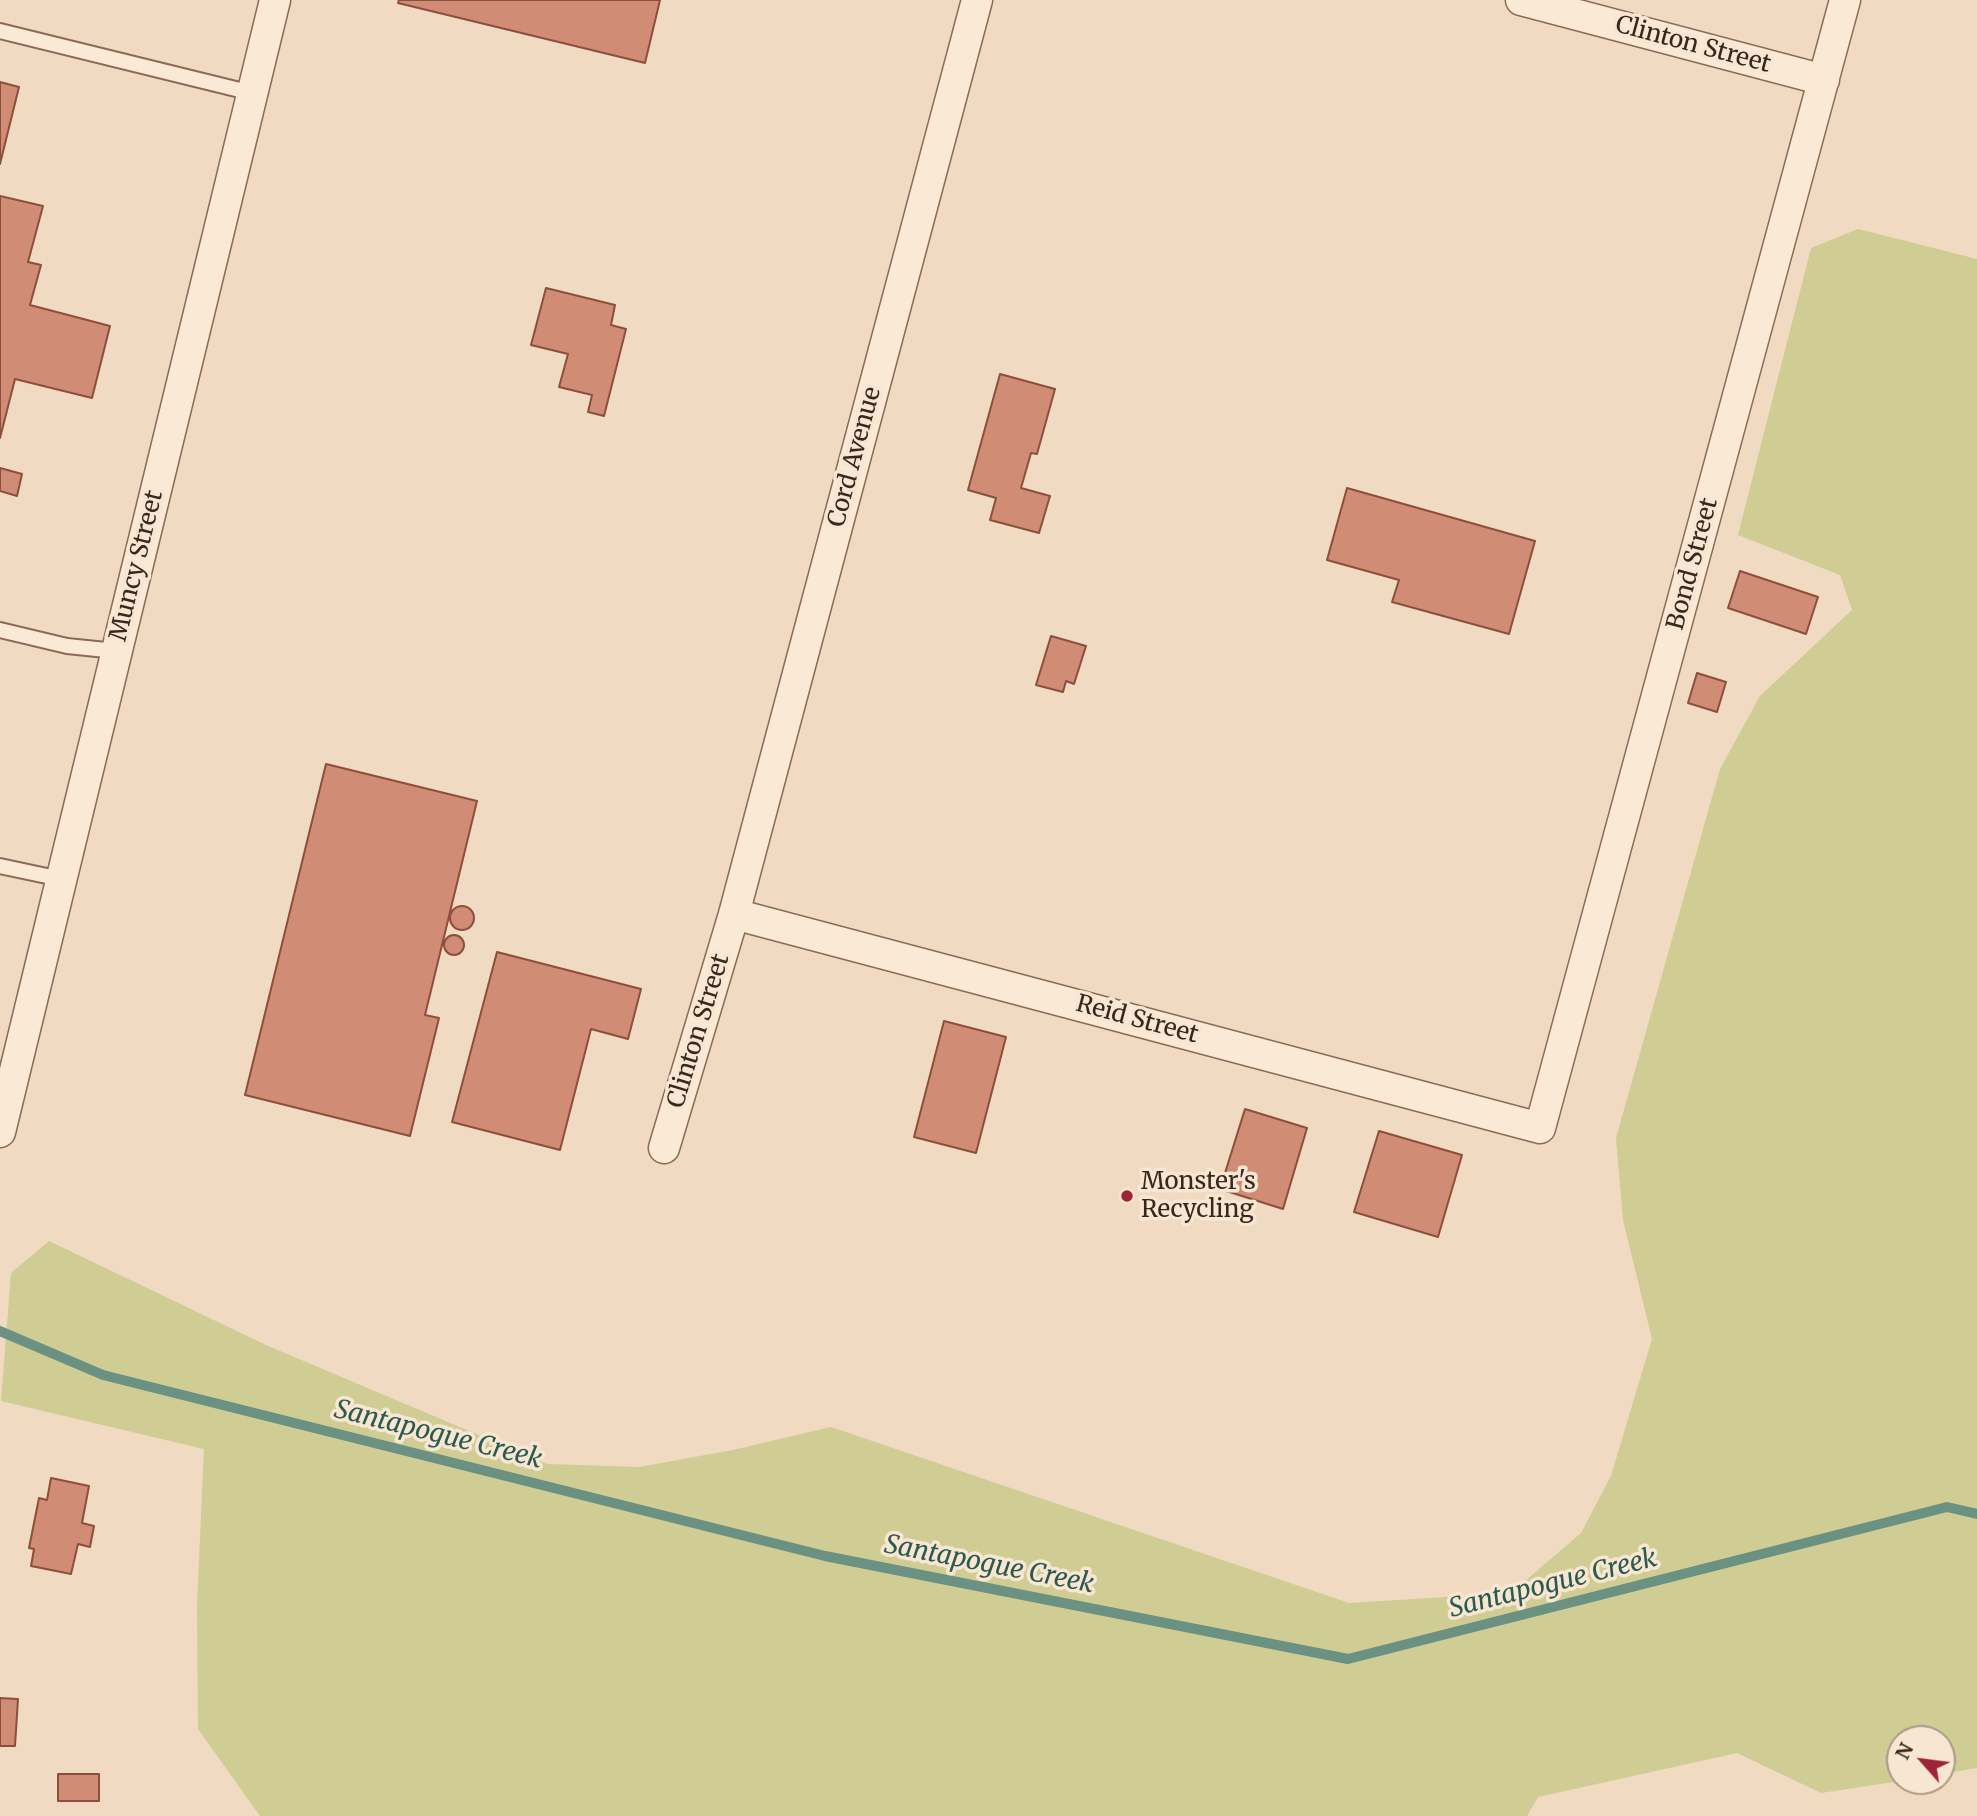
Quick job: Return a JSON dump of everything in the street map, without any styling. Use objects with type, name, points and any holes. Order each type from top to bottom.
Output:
[{"type":"street","name":"Muncy Street","points":[[0,1132],[275,0]]},
{"type":"street","name":"Cord Avenue","points":[[734,914],[977,0]]},
{"type":"street","name":"Clinton Street","points":[[1521,0],[1825,80]]},
{"type":"street","name":"Bond Street","points":[[1540,1128],[1845,0]]},
{"type":"street","name":"Reid Street","points":[[734,914],[1540,1128]]},
{"type":"street","name":"Clinton Street","points":[[664,1148],[734,914]]},
{"type":"lane","points":[[0,31],[252,93]]},
{"type":"lane","points":[[0,630],[67,646],[117,651]]},
{"type":"lane","points":[[0,866],[61,879]]},
{"type":"shaded area","points":[[1858,229],[1977,259],[1977,1768],[1956,1772],[1956,1725],[1886,1725],[1886,1783],[1821,1793],[1737,1753],[1538,1797],[1527,1816],[260,1816],[198,1729],[197,1606],[204,1449],[1,1401],[11,1273],[49,1241],[266,1345],[547,1464],[639,1467],[733,1450],[831,1427],[1349,1603],[1511,1593],[1581,1533],[1611,1476],[1652,1339],[1623,1220],[1616,1138],[1720,769],[1760,696],[1852,610],[1840,575],[1738,535],[1811,248]]},
{"type":"building","points":[[399,0],[660,0],[645,63],[398,3]]},
{"type":"building","points":[[0,82],[19,87],[0,164]]},
{"type":"building","points":[[0,196],[43,206],[28,262],[41,265],[30,305],[110,326],[92,398],[15,379],[0,438]]},
{"type":"building","points":[[546,288],[615,305],[611,325],[626,329],[604,416],[588,412],[592,395],[559,387],[568,354],[531,345]]},
{"type":"building","points":[[1000,374],[1055,389],[1037,454],[1031,453],[1021,488],[1050,496],[1039,533],[990,520],[996,498],[968,490]]},
{"type":"building","points":[[0,468],[22,474],[17,496],[0,491]]},
{"type":"building","points":[[1347,488],[1535,541],[1509,634],[1392,602],[1399,580],[1327,560]]},
{"type":"building","points":[[1740,571],[1818,597],[1806,634],[1728,608]]},
{"type":"building","points":[[1051,636],[1086,646],[1074,684],[1066,681],[1063,692],[1036,685]]},
{"type":"building","points":[[1697,673],[1726,682],[1717,712],[1688,703]]},
{"type":"building","points":[[326,764],[477,801],[425,1015],[439,1018],[410,1136],[245,1095]]},
{"type":"building","points":[[462,906],[470,910],[474,918],[470,926],[462,930],[454,926],[450,918],[454,910]]},
{"type":"building","points":[[450,935],[458,935],[464,945],[458,955],[450,955],[444,949],[444,941]]},
{"type":"building","points":[[497,952],[641,989],[628,1039],[591,1029],[560,1150],[452,1122]]},
{"type":"building","points":[[944,1021],[1006,1037],[976,1153],[914,1137]]},
{"type":"building","points":[[1245,1109],[1307,1128],[1283,1209],[1220,1189]]},
{"type":"building","points":[[1379,1131],[1462,1155],[1438,1237],[1354,1212]]},
{"type":"building","points":[[51,1478],[89,1486],[82,1523],[94,1526],[90,1547],[78,1544],[71,1574],[31,1566],[34,1549],[29,1548],[39,1498],[47,1500]]},
{"type":"building","points":[[0,1698],[18,1699],[15,1746],[0,1746]]},
{"type":"building","points":[[58,1774],[99,1774],[99,1801],[58,1801]]},
{"type":"waterway","name":"Santapogue Creek","points":[[0,1331],[103,1375],[825,1556],[1348,1659],[1947,1507],[1977,1514]]},
{"type":"place","name":"Monster's Recycling","points":[[1127,1196]]}]
